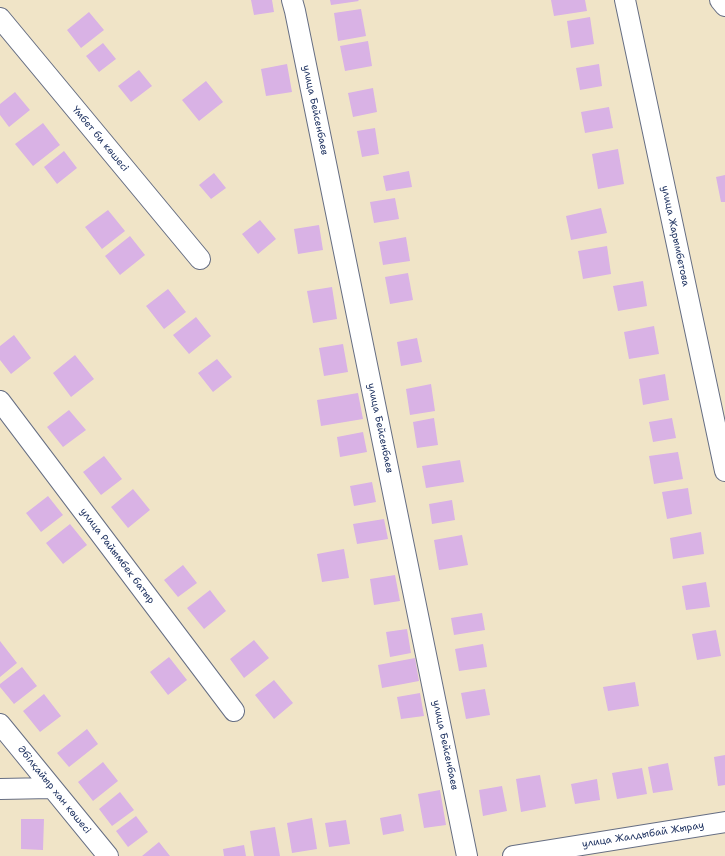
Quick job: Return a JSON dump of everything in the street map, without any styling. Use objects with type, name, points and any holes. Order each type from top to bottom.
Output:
[{"type":"street","name":"улица Бейсенбаев","points":[[292,0],[467,856]]},
{"type":"street","name":"улица Жарымбетова","points":[[625,0],[725,471]]},
{"type":"street","points":[[720,0],[725,6]]},
{"type":"street","name":"Үмбет би көшесі","points":[[0,18],[200,259]]},
{"type":"street","name":"улица Райымбек батыр","points":[[0,401],[234,710]]},
{"type":"street","name":"Әбілқайыр хан көшесі","points":[[0,724],[108,856]]},
{"type":"street","points":[[0,789],[51,788]]},
{"type":"street","name":"улица Жалдыбай Жырау","points":[[513,856],[725,822]]},
{"type":"building","points":[[251,0],[272,0],[274,12],[254,15]]},
{"type":"building","points":[[330,0],[358,0],[359,1],[331,5]]},
{"type":"building","points":[[551,0],[585,0],[587,11],[554,16]]},
{"type":"building","points":[[361,9],[366,36],[338,41],[334,13]]},
{"type":"building","points":[[89,12],[104,30],[81,48],[67,30]]},
{"type":"building","points":[[590,17],[594,44],[571,48],[567,21]]},
{"type":"building","points":[[368,41],[372,66],[345,71],[340,46]]},
{"type":"building","points":[[103,43],[116,59],[99,72],[86,56]]},
{"type":"building","points":[[287,64],[292,92],[266,96],[261,69]]},
{"type":"building","points":[[599,64],[602,86],[580,90],[576,68]]},
{"type":"building","points":[[139,70],[152,86],[131,102],[118,86]]},
{"type":"building","points":[[206,81],[223,102],[199,121],[182,100]]},
{"type":"building","points":[[373,88],[377,112],[353,117],[348,93]]},
{"type":"building","points":[[15,92],[30,110],[9,127],[0,115],[0,104]]},
{"type":"building","points":[[609,107],[613,128],[585,133],[581,112]]},
{"type":"building","points":[[43,123],[60,145],[33,166],[15,144]]},
{"type":"building","points":[[375,128],[379,154],[362,157],[357,131]]},
{"type":"building","points":[[618,149],[624,184],[598,189],[592,154]]},
{"type":"building","points":[[64,151],[77,168],[57,184],[44,167]]},
{"type":"building","points":[[409,171],[412,187],[386,191],[383,176]]},
{"type":"building","points":[[214,173],[226,188],[211,199],[199,185]]},
{"type":"building","points":[[725,175],[725,202],[721,202],[716,177]]},
{"type":"building","points":[[395,198],[399,219],[374,223],[370,202]]},
{"type":"building","points":[[601,208],[607,233],[571,240],[566,216]]},
{"type":"building","points":[[108,210],[125,231],[102,249],[85,227]]},
{"type":"building","points":[[260,220],[276,239],[258,254],[242,234]]},
{"type":"building","points":[[319,225],[323,250],[298,254],[294,229]]},
{"type":"building","points":[[130,236],[145,255],[120,275],[105,256]]},
{"type":"building","points":[[406,237],[410,261],[383,265],[379,242]]},
{"type":"building","points":[[607,246],[611,274],[583,279],[578,251]]},
{"type":"building","points":[[408,273],[413,300],[390,304],[385,277]]},
{"type":"building","points":[[643,281],[647,306],[618,311],[613,286]]},
{"type":"building","points":[[332,287],[337,319],[313,323],[307,291]]},
{"type":"building","points":[[168,289],[186,312],[164,329],[146,306]]},
{"type":"building","points":[[196,317],[211,336],[189,354],[173,335]]},
{"type":"building","points":[[654,326],[659,354],[629,359],[624,332]]},
{"type":"building","points":[[14,335],[31,358],[11,374],[0,360],[0,346]]},
{"type":"building","points":[[417,338],[422,362],[401,366],[397,342]]},
{"type":"building","points":[[343,344],[348,372],[324,376],[319,348]]},
{"type":"building","points":[[75,355],[94,379],[71,397],[53,373]]},
{"type":"building","points":[[217,359],[232,377],[213,392],[198,373]]},
{"type":"building","points":[[665,374],[669,400],[643,405],[639,379]]},
{"type":"building","points":[[431,384],[435,411],[410,415],[406,389]]},
{"type":"building","points":[[358,393],[363,419],[321,426],[317,400]]},
{"type":"building","points":[[69,410],[86,430],[63,447],[47,427]]},
{"type":"building","points":[[434,418],[438,445],[417,448],[413,422]]},
{"type":"building","points":[[672,418],[676,438],[653,442],[649,422]]},
{"type":"building","points":[[363,432],[367,452],[340,457],[337,437]]},
{"type":"building","points":[[678,452],[683,479],[654,484],[649,456]]},
{"type":"building","points":[[104,456],[122,479],[101,495],[83,472]]},
{"type":"building","points":[[460,460],[464,482],[426,488],[422,466]]},
{"type":"building","points":[[372,482],[376,502],[354,506],[350,486]]},
{"type":"building","points":[[688,488],[692,514],[667,519],[662,492]]},
{"type":"building","points":[[133,489],[150,510],[128,528],[111,507]]},
{"type":"building","points":[[48,496],[63,515],[41,532],[26,513]]},
{"type":"building","points":[[452,500],[455,520],[432,524],[429,504]]},
{"type":"building","points":[[384,519],[388,539],[357,544],[353,524]]},
{"type":"building","points":[[70,524],[87,545],[63,564],[46,543]]},
{"type":"building","points":[[701,532],[704,554],[673,559],[670,538]]},
{"type":"building","points":[[462,535],[468,565],[439,570],[434,540]]},
{"type":"building","points":[[344,549],[349,578],[322,582],[317,554]]},
{"type":"building","points":[[183,565],[197,583],[178,597],[164,580]]},
{"type":"building","points":[[395,575],[400,601],[374,605],[370,579]]},
{"type":"building","points":[[706,582],[710,607],[686,610],[682,586]]},
{"type":"building","points":[[210,590],[226,611],[204,629],[187,608]]},
{"type":"building","points":[[482,613],[485,630],[454,635],[451,618]]},
{"type":"building","points":[[407,629],[411,653],[390,657],[386,632]]},
{"type":"building","points":[[716,630],[721,656],[697,660],[692,634]]},
{"type":"building","points":[[254,640],[269,658],[244,678],[230,659]]},
{"type":"building","points":[[0,641],[17,663],[0,677]]},
{"type":"building","points":[[483,644],[487,667],[459,671],[455,649]]},
{"type":"building","points":[[169,657],[187,680],[168,695],[150,672]]},
{"type":"building","points":[[415,658],[419,681],[382,688],[378,665]]},
{"type":"building","points":[[22,667],[37,686],[14,704],[0,687],[0,684]]},
{"type":"building","points":[[274,680],[293,703],[274,719],[255,695]]},
{"type":"building","points":[[635,682],[639,706],[608,711],[603,687]]},
{"type":"building","points":[[485,689],[490,715],[466,719],[461,693]]},
{"type":"building","points":[[420,693],[424,716],[401,719],[397,697]]},
{"type":"building","points":[[44,694],[61,716],[40,732],[23,711]]},
{"type":"building","points":[[87,729],[98,744],[69,767],[57,753]]},
{"type":"building","points":[[725,755],[725,785],[718,786],[714,757]]},
{"type":"building","points":[[103,762],[118,781],[93,801],[78,782]]},
{"type":"building","points":[[668,763],[673,790],[653,793],[648,767]]},
{"type":"building","points":[[642,768],[647,794],[617,799],[612,773]]},
{"type":"building","points":[[540,775],[546,807],[521,812],[516,779]]},
{"type":"building","points":[[597,779],[600,800],[575,804],[571,784]]},
{"type":"building","points":[[502,786],[507,811],[483,816],[479,790]]},
{"type":"building","points":[[440,790],[446,825],[424,828],[418,794]]},
{"type":"building","points":[[120,792],[134,810],[112,826],[99,809]]},
{"type":"building","points":[[401,814],[404,831],[383,835],[380,818]]},
{"type":"building","points":[[136,816],[148,832],[128,847],[116,831]]},
{"type":"building","points":[[312,818],[317,849],[292,853],[287,823]]},
{"type":"building","points":[[21,819],[44,819],[43,850],[21,849]]},
{"type":"building","points":[[346,820],[350,844],[329,847],[325,823]]},
{"type":"building","points":[[275,827],[280,856],[254,856],[250,831]]},
{"type":"building","points":[[159,842],[170,856],[142,856]]},
{"type":"building","points":[[244,845],[246,856],[224,856],[223,849]]}]
